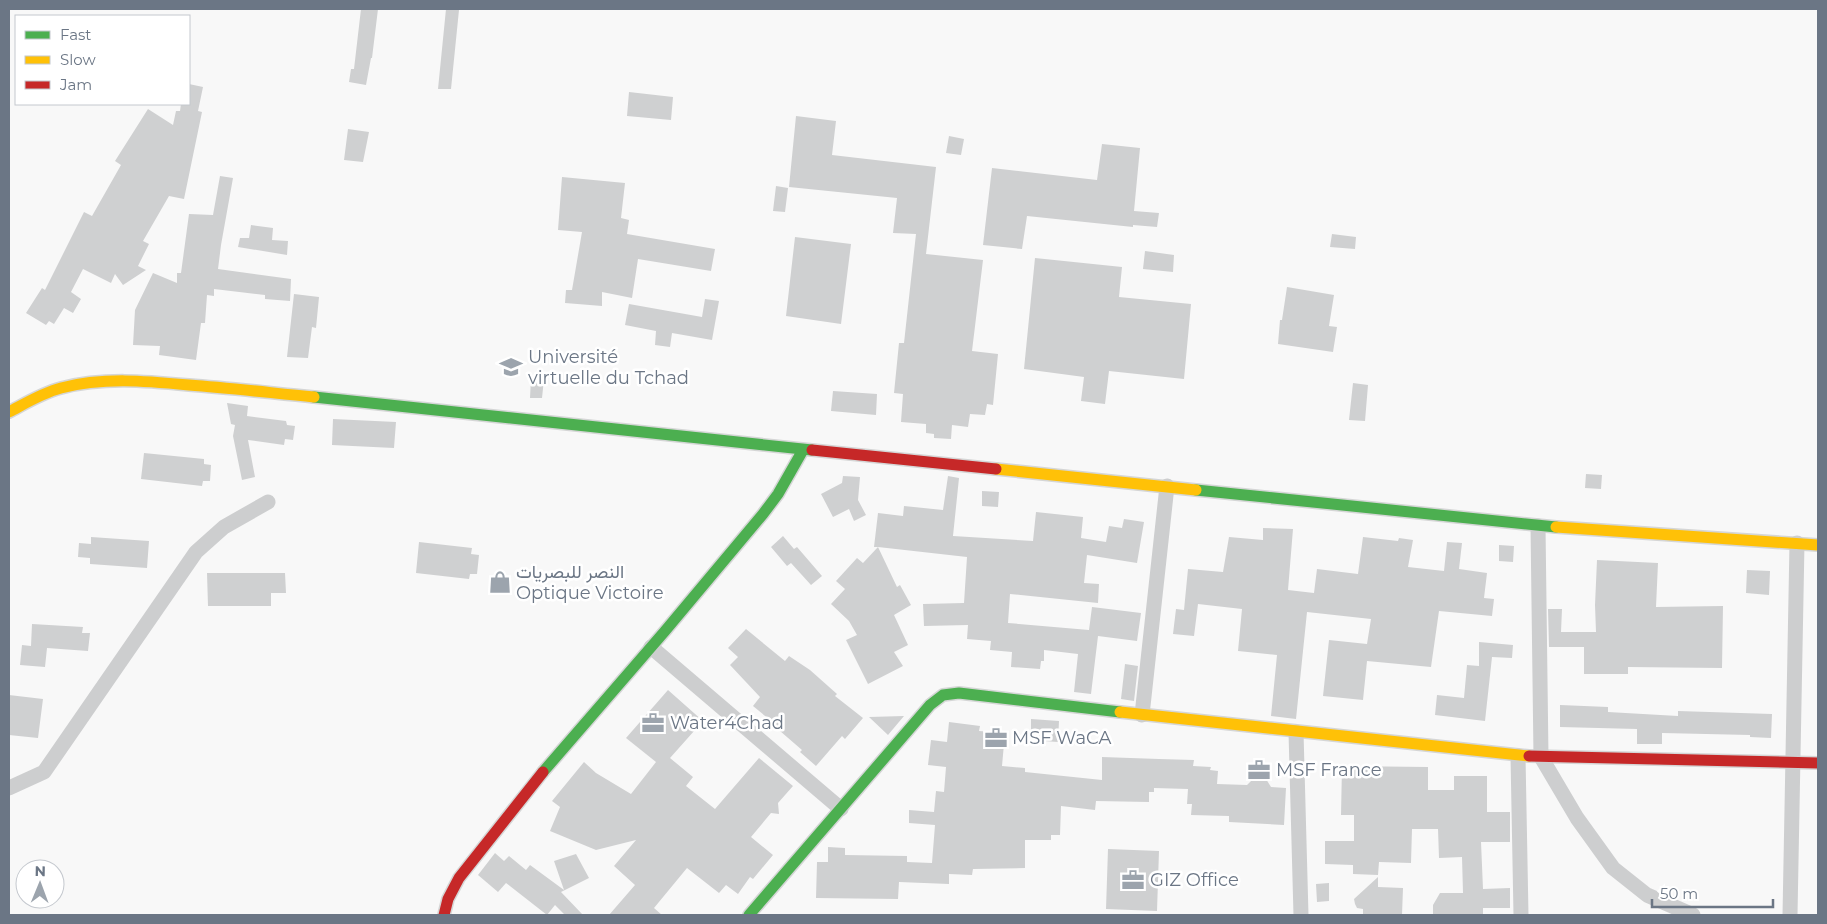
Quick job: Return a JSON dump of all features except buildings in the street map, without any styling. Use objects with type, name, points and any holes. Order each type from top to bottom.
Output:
[{"type":"street","points":[[9,412],[47,391],[77,383],[111,379],[218,387],[1538,526],[1797,542],[1818,545]]},
{"type":"street","points":[[444,915],[448,899],[459,878],[547,767],[651,647],[768,507],[778,494],[803,450]]},
{"type":"street","points":[[1142,714],[1167,486]]},
{"type":"street","points":[[9,788],[44,772],[196,552],[224,527],[268,502]]},
{"type":"street","points":[[1538,526],[1541,757],[1577,818],[1613,868],[1647,895],[1693,915]]},
{"type":"street","points":[[1790,915],[1797,542]]},
{"type":"street","points":[[651,647],[841,809]]},
{"type":"street","points":[[749,915],[930,705],[943,695],[959,693],[1518,756],[1818,763]]},
{"type":"street","points":[[1296,732],[1301,915]]},
{"type":"street","points":[[1518,756],[1521,915]]},
{"type":"traffic: fast","points":[[314,397],[812,450]]},
{"type":"traffic: fast","points":[[543,772],[763,514],[778,494],[803,450]]},
{"type":"traffic: fast","points":[[1196,490],[1556,527]]},
{"type":"traffic: fast","points":[[749,915],[930,705],[943,695],[959,693],[1120,712]]},
{"type":"traffic: slow","points":[[9,412],[34,398],[54,390],[93,382],[109,381],[157,382],[314,397]]},
{"type":"traffic: slow","points":[[996,469],[1196,490]]},
{"type":"traffic: slow","points":[[1556,527],[1818,545]]},
{"type":"traffic: slow","points":[[1120,712],[1529,756]]},
{"type":"traffic: jam","points":[[812,450],[996,469]]},
{"type":"traffic: jam","points":[[1529,756],[1818,763]]},
{"type":"traffic: jam","points":[[444,915],[448,899],[459,878],[543,772]]},
{"type":"place","name":"Université virtuelle du Tchad","points":[[511,367]]},
{"type":"place","name":"النصر للبصريات Optique Victoire","points":[[500,582]]},
{"type":"place","name":"Water4Chad","points":[[653,723]]},
{"type":"place","name":"MSF WaCA","points":[[996,738]]},
{"type":"place","name":"MSF France","points":[[1259,770]]},
{"type":"place","name":"GIZ Office","points":[[1133,880]]}]
